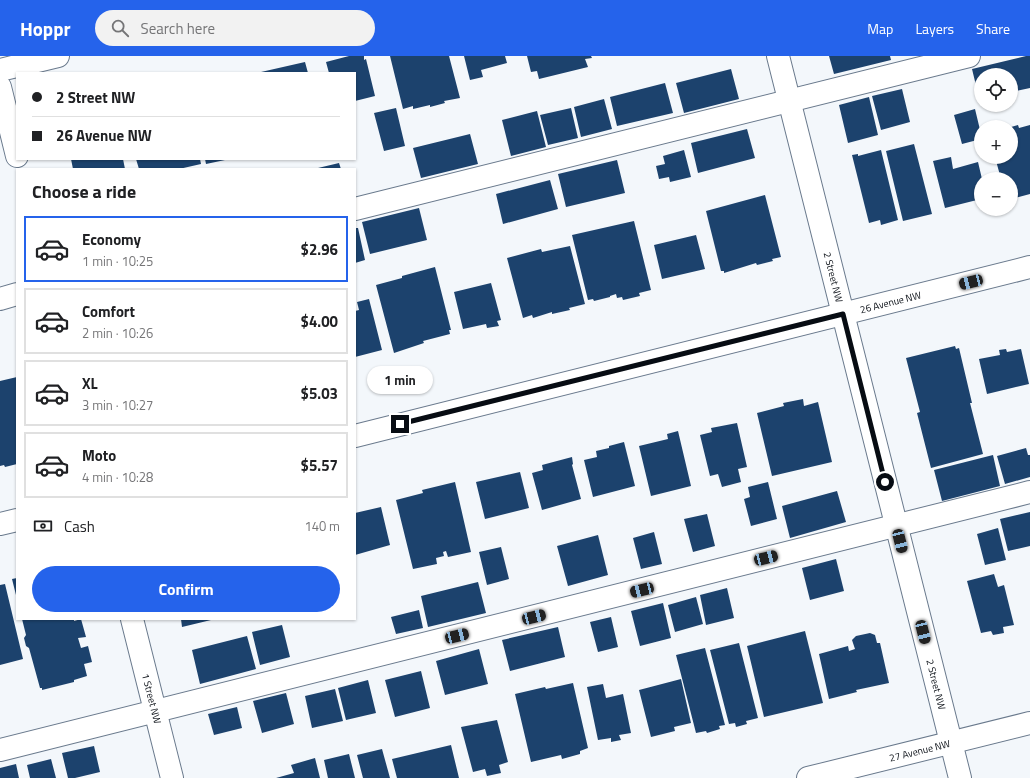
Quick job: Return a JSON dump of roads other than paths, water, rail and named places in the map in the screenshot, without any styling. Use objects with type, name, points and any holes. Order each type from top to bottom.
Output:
[{"type":"street","points":[[0,70],[58,56]]},
{"type":"street","name":"2 Street NW","points":[[778,56],[960,778]]},
{"type":"street","points":[[356,209],[969,56]]},
{"type":"street","points":[[0,88],[16,152]]},
{"type":"street","name":"26 Avenue NW","points":[[356,436],[1030,268]]},
{"type":"street","points":[[0,299],[16,294]]},
{"type":"street","points":[[0,750],[1030,492]]},
{"type":"street","points":[[0,524],[16,520]]},
{"type":"street","name":"1 Street NW","points":[[132,620],[172,778]]},
{"type":"street","name":"27 Avenue NW","points":[[808,778],[1030,723]]}]
